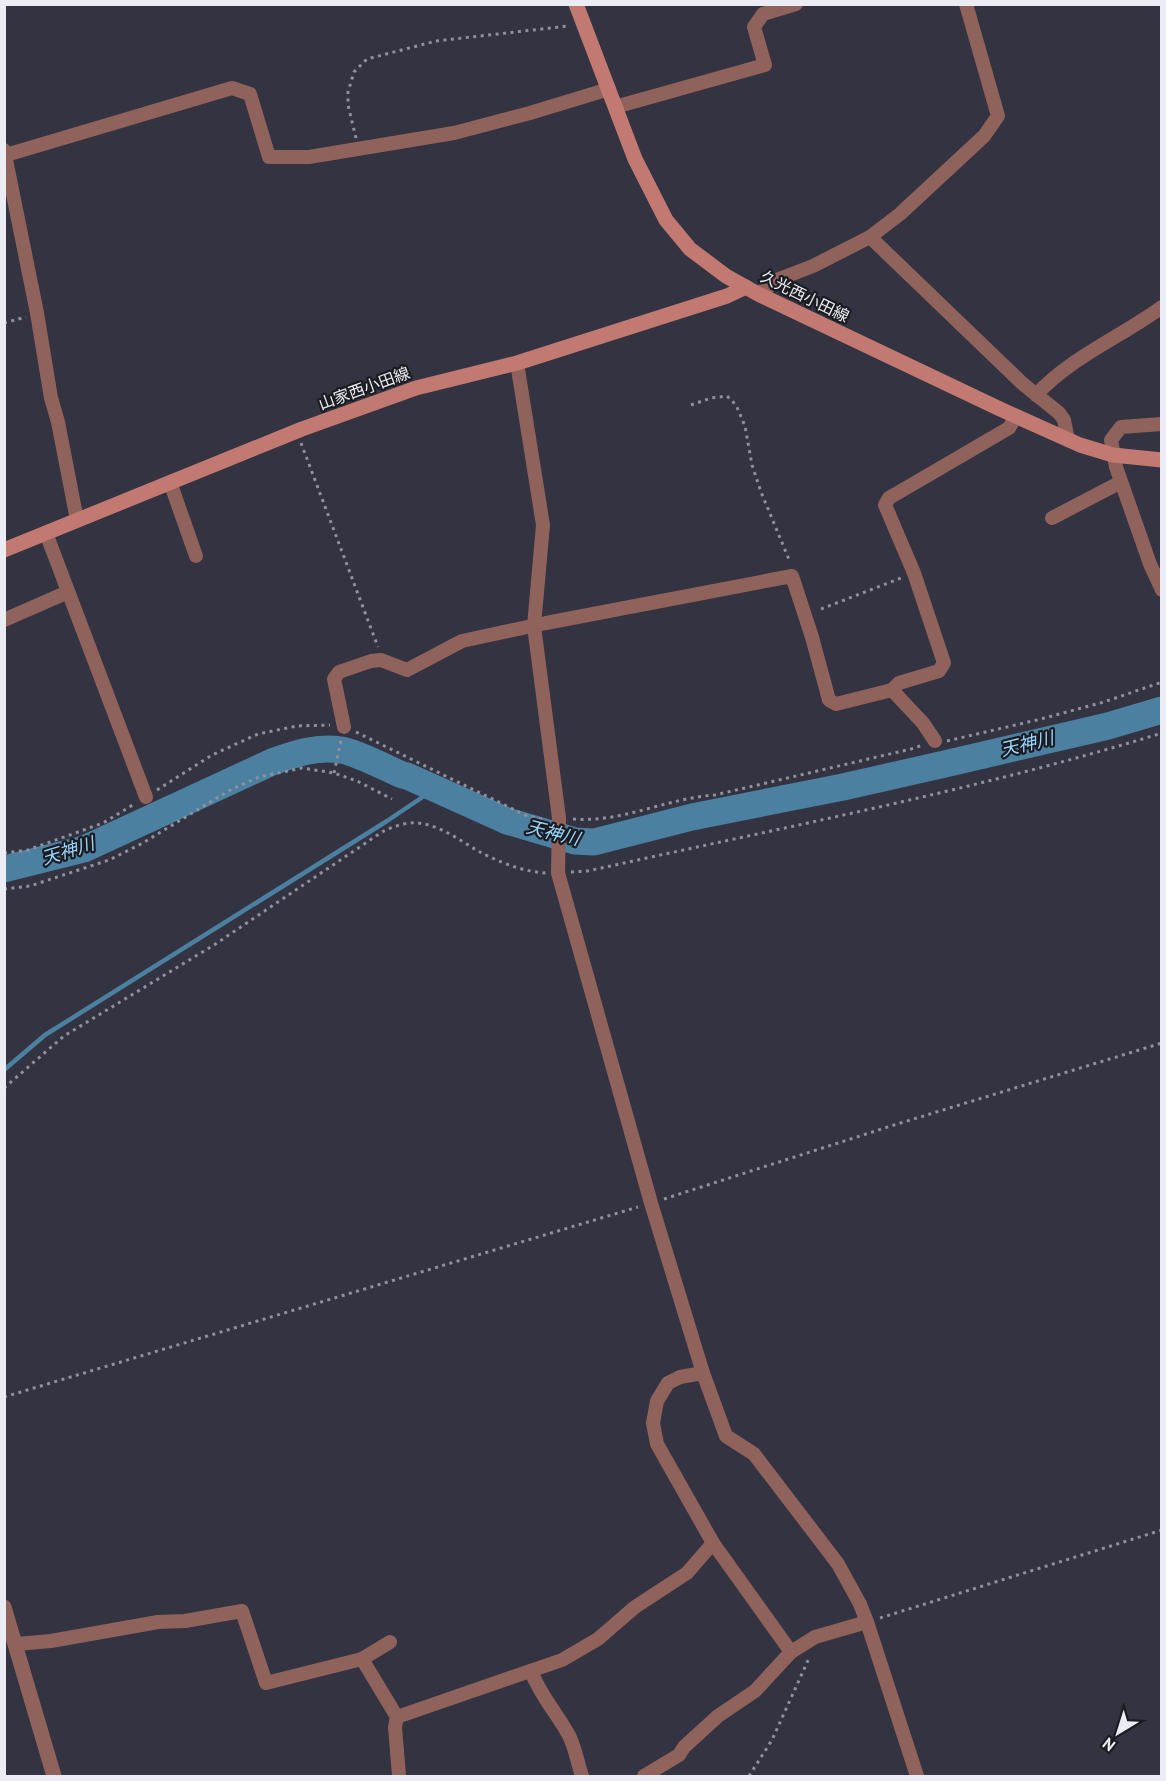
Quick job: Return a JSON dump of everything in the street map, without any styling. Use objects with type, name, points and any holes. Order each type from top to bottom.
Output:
[{"type":"main road","name":"久光西小田線","points":[[576,4],[635,159],[666,220],[690,249],[726,276],[752,290],[1068,440],[1113,455],[1161,460]]},
{"type":"main road","name":"山家西小田線","points":[[4,550],[296,431],[416,388],[518,363],[752,290]]},
{"type":"street","points":[[615,107],[765,65],[753,27],[763,14],[796,4]]},
{"type":"street","points":[[752,290],[813,266],[870,237],[900,214],[984,136],[998,116],[966,4]]},
{"type":"street","points":[[77,520],[58,422],[51,398],[37,313],[5,152],[232,88],[250,94],[269,157],[309,158],[454,133],[609,89]]},
{"type":"street","points":[[870,237],[965,329],[1059,413],[1064,420],[1068,440]]},
{"type":"street","points":[[1036,394],[1065,369],[1161,307]]},
{"type":"street","points":[[518,363],[543,525],[534,626],[559,821],[559,867],[651,1203],[726,1436],[754,1454],[838,1564],[867,1622],[917,1776]]},
{"type":"street","points":[[344,727],[334,679],[339,672],[371,661],[381,660],[406,670],[462,641],[792,576],[829,700],[836,704],[892,690],[899,683],[939,671],[944,663],[914,573],[885,504],[889,498],[1009,428],[1016,416]]},
{"type":"street","points":[[1161,424],[1121,427],[1111,440],[1121,482],[1161,590]]},
{"type":"street","points":[[170,482],[196,556]]},
{"type":"street","points":[[1052,518],[1121,482]]},
{"type":"street","points":[[46,533],[146,797]]},
{"type":"street","points":[[4,620],[68,592]]},
{"type":"street","points":[[892,690],[923,723],[935,741]]},
{"type":"street","points":[[704,1373],[680,1377],[668,1383],[657,1401],[653,1423],[657,1444],[713,1543],[791,1652]]},
{"type":"street","points":[[397,1717],[562,1660],[598,1639],[636,1607],[687,1573],[713,1543]]},
{"type":"street","points":[[4,1607],[54,1776]]},
{"type":"street","points":[[16,1644],[51,1641],[158,1622],[185,1621],[242,1611],[266,1683],[362,1659],[390,1642]]},
{"type":"street","points":[[644,1776],[679,1755],[684,1747],[718,1716],[755,1691],[791,1652],[815,1637],[867,1622]]},
{"type":"street","points":[[362,1659],[397,1717],[395,1727],[399,1776]]},
{"type":"street","points":[[531,1671],[548,1703],[568,1733],[582,1776]]},
{"type":"path","points":[[359,148],[348,105],[348,92],[354,72],[367,59],[436,41],[569,26],[583,22]]},
{"type":"path","points":[[4,323],[37,313]]},
{"type":"path","points":[[691,405],[711,398],[727,396],[736,405],[745,426],[752,465],[790,563],[792,576]]},
{"type":"path","points":[[296,431],[353,578],[381,660]]},
{"type":"path","points":[[821,609],[914,573]]},
{"type":"path","points":[[4,852],[28,850],[103,823],[212,755],[258,734],[297,726],[340,724],[525,815],[559,821],[611,818],[695,796],[715,795],[876,758],[935,741],[949,741],[1037,720],[1104,702],[1161,682]]},
{"type":"path","points":[[334,773],[344,727]]},
{"type":"path","points":[[4,1088],[64,1036],[214,945],[394,826],[415,823],[430,825],[508,864],[540,872],[559,867],[588,871],[884,806],[1083,758],[1161,734]]},
{"type":"path","points":[[4,890],[30,886],[66,876],[109,860],[141,844],[232,789],[259,777],[302,768],[334,773],[357,781],[393,799]]},
{"type":"path","points":[[4,1397],[651,1203],[1161,1043]]},
{"type":"path","points":[[867,1622],[1161,1530]]},
{"type":"path","points":[[748,1776],[772,1740],[813,1649],[815,1637]]},
{"type":"waterway","name":"天神川","points":[[4,869],[84,849],[272,762],[314,750],[332,749],[355,754],[507,821],[575,841],[594,842],[692,817],[949,763],[1108,726],[1162,710]]},
{"type":"waterway","points":[[4,1070],[45,1035],[436,788]]}]
